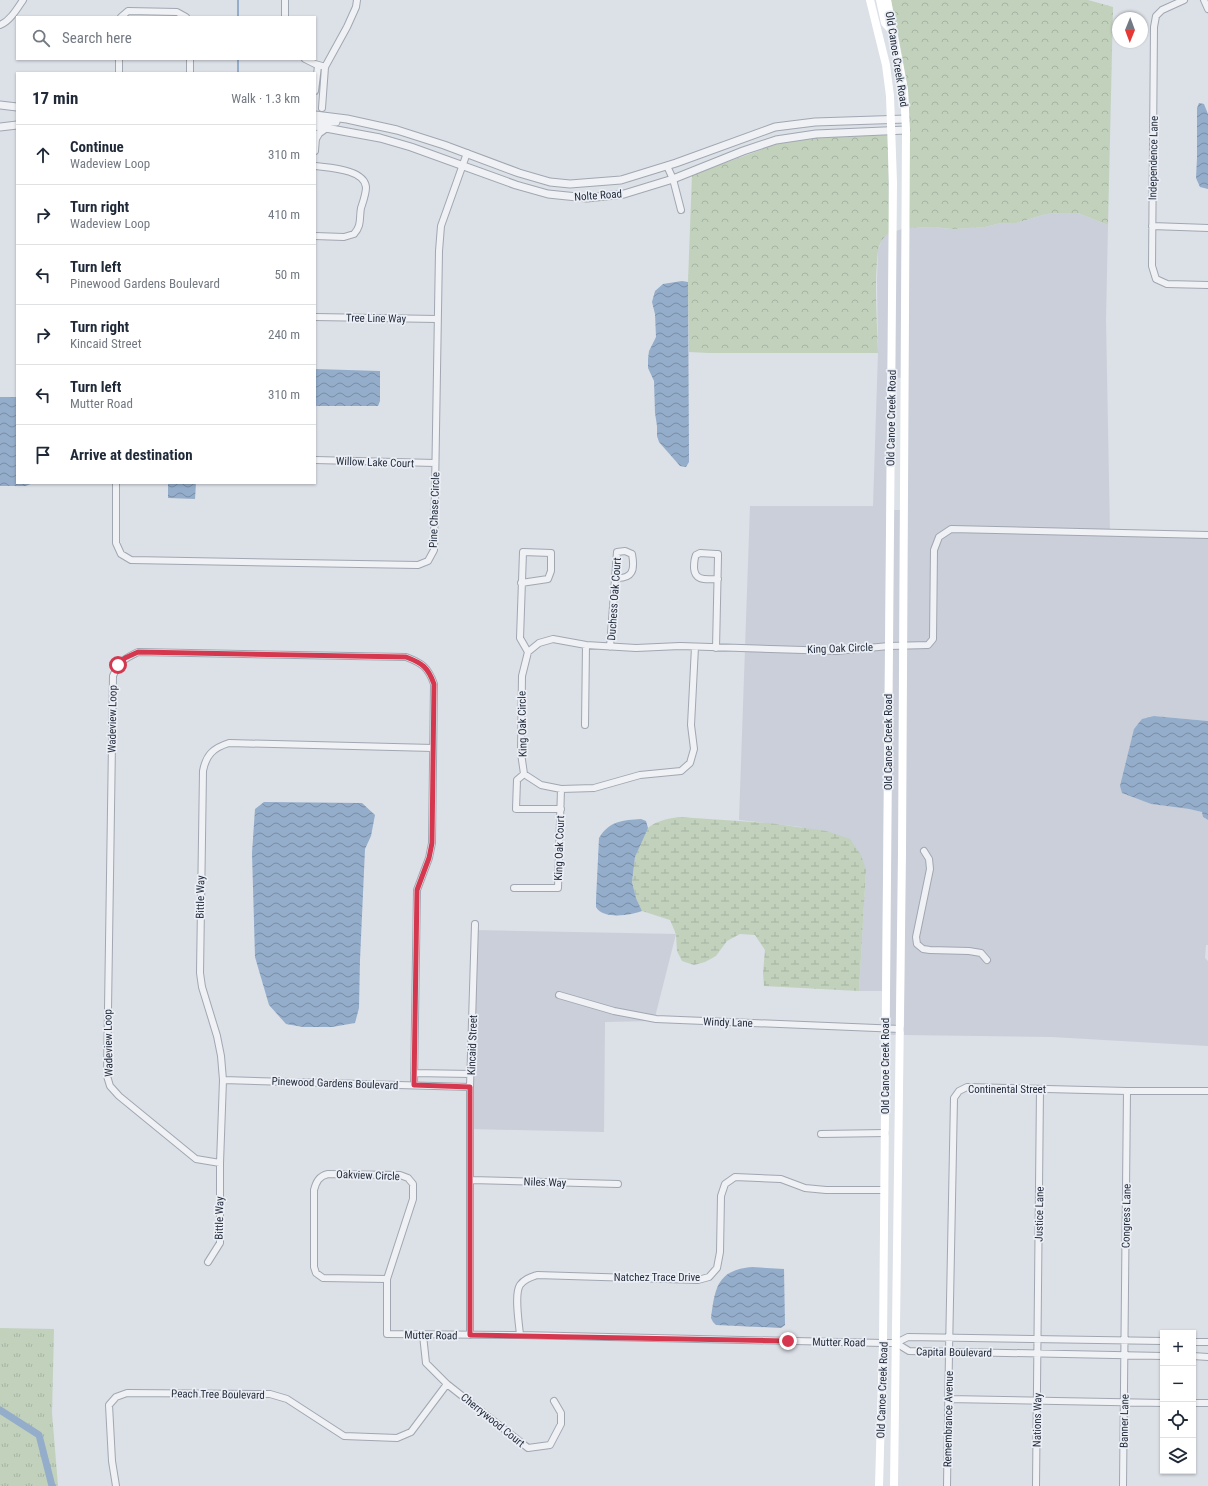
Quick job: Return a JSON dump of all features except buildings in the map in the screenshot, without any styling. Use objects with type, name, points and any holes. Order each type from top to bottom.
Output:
[{"type":"main road","name":"Old Canoe Creek Road","points":[[870,0],[886,65],[890,96],[893,191],[883,1343],[879,1486]]},
{"type":"main road","points":[[880,0],[886,23],[894,33]]},
{"type":"main road","name":"Old Canoe Creek Road","points":[[887,0],[904,90],[906,119],[902,853],[894,1486]]},
{"type":"main road","points":[[890,506],[904,506]]},
{"type":"street","points":[[0,25],[4,24],[23,0]]},
{"type":"street","points":[[285,0],[285,16]]},
{"type":"street","points":[[318,114],[325,67],[347,27],[356,8],[357,0]]},
{"type":"street","name":"Independence Lane","points":[[1184,0],[1162,10],[1156,16],[1154,27],[1152,266],[1156,279],[1167,284],[1208,284]]},
{"type":"street","points":[[1204,0],[1208,10]]},
{"type":"street","points":[[122,16],[128,11],[177,12],[184,16]]},
{"type":"street","points":[[119,60],[119,72]]},
{"type":"street","points":[[190,60],[190,72]]},
{"type":"street","points":[[307,60],[316,65],[325,67]]},
{"type":"street","points":[[314,72],[316,65]]},
{"type":"street","points":[[316,65],[316,72]]},
{"type":"street","points":[[0,105],[16,107]]},
{"type":"street","name":"Nolte Road","points":[[318,114],[398,130],[467,153],[520,173],[550,182],[570,184],[621,180],[666,166],[775,127],[816,122],[906,119]]},
{"type":"street","points":[[316,123],[328,121],[365,127],[373,124]]},
{"type":"street","points":[[0,127],[16,125]]},
{"type":"street","name":"Nolte Road","points":[[316,126],[380,138],[548,194],[587,198],[624,194],[673,179],[743,151],[776,140],[816,134],[906,130]]},
{"type":"street","points":[[316,138],[319,133],[326,128]]},
{"type":"street","name":"Pine Chase Circle","points":[[116,484],[116,543],[121,554],[131,560],[418,565],[428,561],[434,550],[438,251],[441,226],[467,153]]},
{"type":"street","points":[[316,166],[356,173],[363,180],[366,187],[360,216],[360,224],[354,234],[344,237],[316,236]]},
{"type":"street","points":[[666,166],[673,179],[681,210]]},
{"type":"street","points":[[1152,226],[1208,228]]},
{"type":"street","name":"Tree Line Way","points":[[316,317],[436,319]]},
{"type":"street","name":"Willow Lake Court","points":[[316,460],[435,464]]},
{"type":"street","name":"King Oak Circle","points":[[524,774],[520,753],[522,676],[528,652],[539,643],[553,639],[586,645],[610,647],[636,648],[680,646],[836,651],[889,646],[928,645],[933,639],[934,550],[939,537],[951,529],[1208,535]]},
{"type":"street","name":"Duchess Oak Court","points":[[610,647],[615,578],[617,552],[625,550],[632,554],[634,563],[633,571],[629,576],[615,578]]},
{"type":"street","points":[[522,583],[548,579],[551,571],[551,553],[523,552],[520,638],[528,652]]},
{"type":"street","points":[[716,648],[718,579],[718,554],[700,553],[696,555],[694,559],[694,574],[696,577],[699,579],[718,579]]},
{"type":"street","points":[[585,725],[586,645]]},
{"type":"street","points":[[561,809],[516,809],[516,780],[524,774],[542,785],[561,789],[594,788],[640,775],[681,771],[690,763],[694,749],[691,724],[695,647]]},
{"type":"street","name":"Wadeview Loop","points":[[220,1163],[196,1159],[119,1096],[110,1086],[106,1076],[113,676],[118,665],[125,658],[138,652],[406,657],[420,662],[430,672],[434,684],[432,843],[429,858],[417,890],[414,1085]]},
{"type":"street","name":"Bittle Way","points":[[208,1262],[220,1243],[220,1163],[223,1080],[221,1056],[202,987],[200,973],[203,771],[205,761],[212,752],[220,746],[229,743],[433,748]]},
{"type":"street","name":"King Oak Court","points":[[514,888],[558,888],[561,789]]},
{"type":"street","points":[[924,851],[929,859],[930,869],[916,937],[917,944],[923,949],[930,950],[969,951],[981,953],[987,960]]},
{"type":"street","name":"Kincaid Street","points":[[470,1335],[470,1087],[475,924]]},
{"type":"street","name":"Windy Lane","points":[[560,995],[614,1011],[656,1019],[900,1029]]},
{"type":"street","points":[[414,1073],[471,1074]]},
{"type":"street","name":"Pinewood Gardens Boulevard","points":[[223,1080],[470,1087]]},
{"type":"street","name":"Continental Street","points":[[949,1352],[954,1098],[959,1091],[967,1087],[1127,1091],[1208,1091]]},
{"type":"street","name":"Justice Lane","points":[[1037,1353],[1040,1089]]},
{"type":"street","name":"Congress Lane","points":[[1125,1356],[1127,1091]]},
{"type":"street","points":[[821,1134],[885,1133]]},
{"type":"street","name":"Oakview Circle","points":[[387,1279],[323,1278],[316,1273],[314,1267],[314,1190],[316,1182],[323,1175],[400,1175],[408,1178],[413,1184],[413,1199],[387,1279],[387,1334]]},
{"type":"street","name":"Natchez Trace Drive","points":[[520,1335],[518,1295],[520,1285],[525,1279],[537,1275],[698,1280],[709,1277],[717,1268],[720,1252],[721,1196],[725,1184],[735,1177],[781,1179],[805,1188],[826,1190],[884,1190]]},
{"type":"street","name":"Niles Way","points":[[471,1180],[618,1184]]},
{"type":"street","name":"Mutter Road","points":[[387,1334],[520,1335],[896,1343]]},
{"type":"street","name":"Cherrywood Court","points":[[423,1335],[426,1363],[447,1384],[528,1448],[550,1445],[561,1424],[561,1413],[554,1401]]},
{"type":"street","name":"Capital Boulevard","points":[[896,1343],[908,1337],[1160,1341]]},
{"type":"street","points":[[1196,1342],[1208,1342]]},
{"type":"street","name":"Capital Boulevard","points":[[896,1343],[909,1351],[1160,1356]]},
{"type":"street","name":"Remembrance Avenue","points":[[947,1486],[949,1352]]},
{"type":"street","name":"Nations Way","points":[[1036,1486],[1037,1353]]},
{"type":"street","name":"Banner Lane","points":[[1123,1486],[1125,1356]]},
{"type":"street","points":[[1196,1356],[1208,1357]]},
{"type":"street","name":"Peach Tree Boulevard","points":[[116,1486],[112,1461],[109,1405],[116,1397],[127,1393],[270,1394],[286,1399],[344,1436],[398,1438],[412,1432],[447,1384]]},
{"type":"street","points":[[948,1400],[1037,1400],[1160,1403]]},
{"type":"street","points":[[1196,1403],[1208,1404]]},
{"type":"shaded area","points":[[1078,213],[1108,225],[1106,320],[1110,534],[1208,537],[1208,721],[1154,716],[1132,739],[1124,775],[1122,793],[1151,804],[1203,812],[1203,817],[1208,820],[1208,945],[1206,945],[1205,958],[1208,961],[1208,1046],[1052,1037],[904,1035],[909,228],[934,227],[951,229],[985,227],[1001,223],[1016,223],[1046,214]]},
{"type":"shaded area","points":[[902,229],[901,378],[894,377],[896,231]]},
{"type":"shaded area","points":[[889,233],[882,991],[859,991],[866,870],[801,827],[739,820],[750,506],[873,506],[878,353],[878,250],[882,240],[886,234]]},
{"type":"shaded area","points":[[893,510],[900,510],[899,853],[896,1035],[889,1035]]},
{"type":"shaded area","points":[[475,930],[676,934],[654,1021],[605,1022],[604,1132],[471,1129]]},
{"type":"green space","points":[[891,0],[1088,0],[1113,7],[1108,225],[1078,213],[1061,213],[1046,214],[1016,223],[1001,223],[985,227],[952,229],[934,227],[909,228],[908,89],[899,33],[897,31]]},
{"type":"green space","points":[[888,135],[889,233],[880,243],[876,276],[878,353],[689,352],[688,282],[692,175],[777,144],[816,138]]},
{"type":"green space","points":[[679,817],[769,823],[826,831],[850,839],[861,855],[866,870],[859,991],[764,986],[763,973],[765,950],[755,935],[740,934],[727,941],[716,956],[705,962],[694,965],[682,961],[677,951],[676,934],[670,920],[642,911],[636,898],[632,882],[635,857],[646,830],[657,822]]},
{"type":"green space","points":[[0,1328],[54,1329],[52,1413],[58,1486],[0,1486]]},
{"type":"water","points":[[1199,103],[1204,104],[1208,114],[1208,189],[1200,187],[1196,178],[1197,108]]},
{"type":"water","points":[[682,281],[688,282],[689,462],[686,467],[680,466],[659,442],[655,413],[654,381],[648,368],[649,351],[656,337],[655,314],[652,302],[655,291],[663,284]]},
{"type":"water","points":[[316,369],[380,371],[380,401],[378,406],[316,406]]},
{"type":"water","points":[[0,397],[16,397],[16,484],[31,484],[26,486],[0,486]]},
{"type":"water","points":[[168,484],[196,484],[195,499],[168,498]]},
{"type":"water","points":[[1154,716],[1208,721],[1208,820],[1203,817],[1202,812],[1151,804],[1122,793],[1120,786],[1134,729],[1142,719]]},
{"type":"water","points":[[264,802],[362,803],[375,815],[371,836],[365,849],[359,1008],[355,1023],[332,1027],[303,1027],[286,1024],[269,1005],[255,957],[252,853],[255,809]]},
{"type":"water","points":[[641,819],[646,821],[648,828],[635,857],[632,882],[636,898],[642,911],[625,915],[605,914],[596,907],[599,838],[607,828],[617,822]]},
{"type":"water","points":[[752,1267],[784,1269],[785,1325],[781,1328],[716,1325],[711,1318],[714,1298],[720,1282],[731,1272]]},
{"type":"waterway","points":[[238,0],[238,16]]},
{"type":"waterway","points":[[238,60],[238,72]]},
{"type":"waterway","points":[[0,1410],[39,1435],[52,1486]]},
{"type":"route","points":[[118,665],[125,658],[138,652],[406,657],[420,662],[430,672],[434,684],[432,843],[429,858],[417,890],[414,1085],[470,1087],[470,1335],[788,1341]]}]
